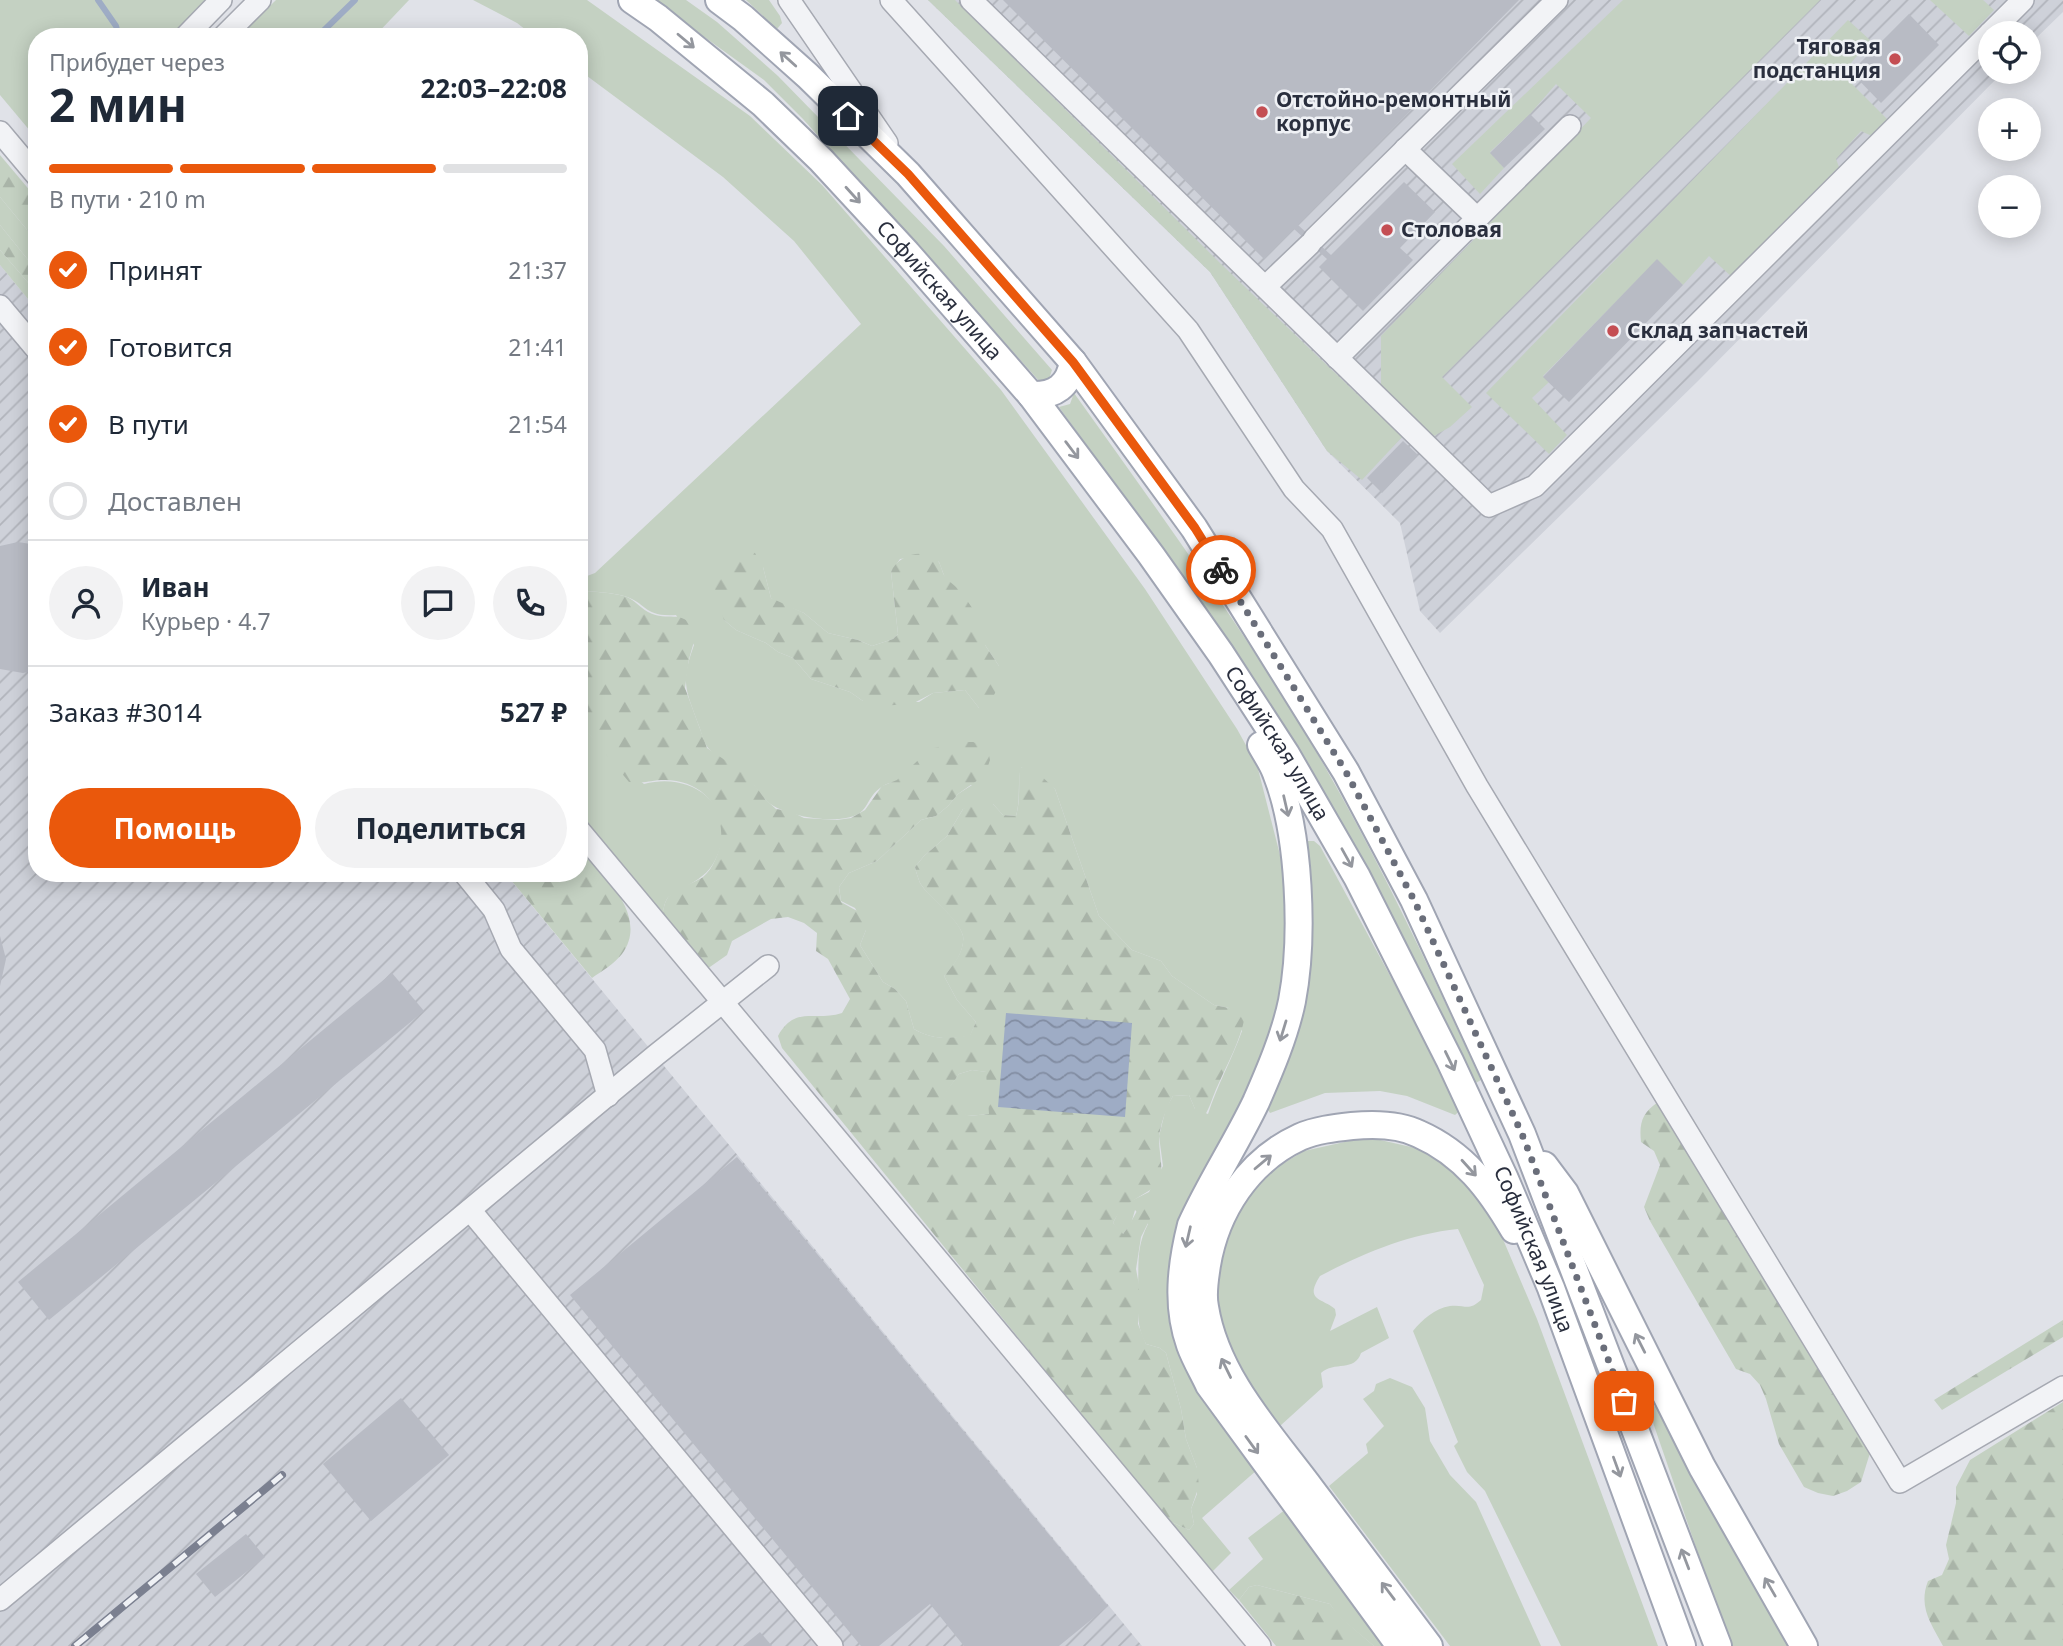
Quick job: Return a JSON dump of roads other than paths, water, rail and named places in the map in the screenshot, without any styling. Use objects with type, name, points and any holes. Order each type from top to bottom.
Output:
[{"type":"main road","name":"Софийская улица","points":[[632,0],[659,18],[763,104],[821,160],[907,253],[1031,395],[1151,555],[1221,654],[1286,754],[1357,877],[1450,1060],[1506,1179],[1551,1288],[1682,1646]]},
{"type":"main road","name":"Софийская улица","points":[[719,0],[799,68],[908,174],[1073,362],[1195,528],[1346,772],[1414,900],[1522,1134],[1718,1646]]},
{"type":"main road","points":[[1031,395],[1043,396],[1065,385],[1073,362]]},
{"type":"main road","points":[[1221,654],[1246,717],[1276,772],[1286,805],[1297,885],[1296,967],[1292,1002],[1280,1041],[1255,1103],[1191,1225],[1183,1271],[1181,1313],[1190,1346],[1209,1385],[1400,1646]]},
{"type":"main road","points":[[1429,1646],[1233,1381],[1218,1352],[1204,1304],[1210,1244],[1220,1216],[1240,1186],[1258,1165],[1279,1149],[1300,1137],[1322,1130],[1366,1125],[1391,1126],[1417,1132],[1458,1156],[1505,1214],[1551,1288]]},
{"type":"main road","points":[[1522,1134],[1565,1194],[1702,1467],[1804,1646]]},
{"type":"street","points":[[194,28],[221,0]]},
{"type":"street","points":[[232,28],[260,0]]},
{"type":"street","points":[[789,0],[908,174]]},
{"type":"street","points":[[891,0],[1188,330],[1294,489],[1332,529],[1477,786],[1900,1482],[2063,1387]]},
{"type":"street","points":[[971,0],[1489,506],[1535,486],[1978,45]]},
{"type":"street","points":[[1265,287],[1558,0]]},
{"type":"street","points":[[2002,21],[2023,0]]},
{"type":"street","points":[[1337,358],[1570,126]]},
{"type":"street","points":[[0,132],[28,162]]},
{"type":"street","points":[[1405,149],[1477,218]]},
{"type":"street","points":[[0,306],[28,339]]},
{"type":"street","points":[[588,841],[1260,1646]]},
{"type":"street","points":[[471,882],[494,910],[511,949],[596,1050],[608,1096]]},
{"type":"street","points":[[0,1600],[768,966]]},
{"type":"street","points":[[470,1210],[832,1646]]},
{"type":"water","points":[[1006,1013],[1132,1023],[1125,1117],[998,1107]]},
{"type":"waterway","points":[[98,0],[117,28]]},
{"type":"waterway","points":[[326,28],[355,0]]},
{"type":"railway","points":[[75,1646],[282,1475]]},
{"type":"place","name":"Тяговая подстанция","points":[[1895,59]]},
{"type":"place","name":"Отстойно-ремонтный корпус","points":[[1262,112]]},
{"type":"place","name":"Столовая","points":[[1387,230]]},
{"type":"place","name":"Склад запчастей","points":[[1613,331]]}]
